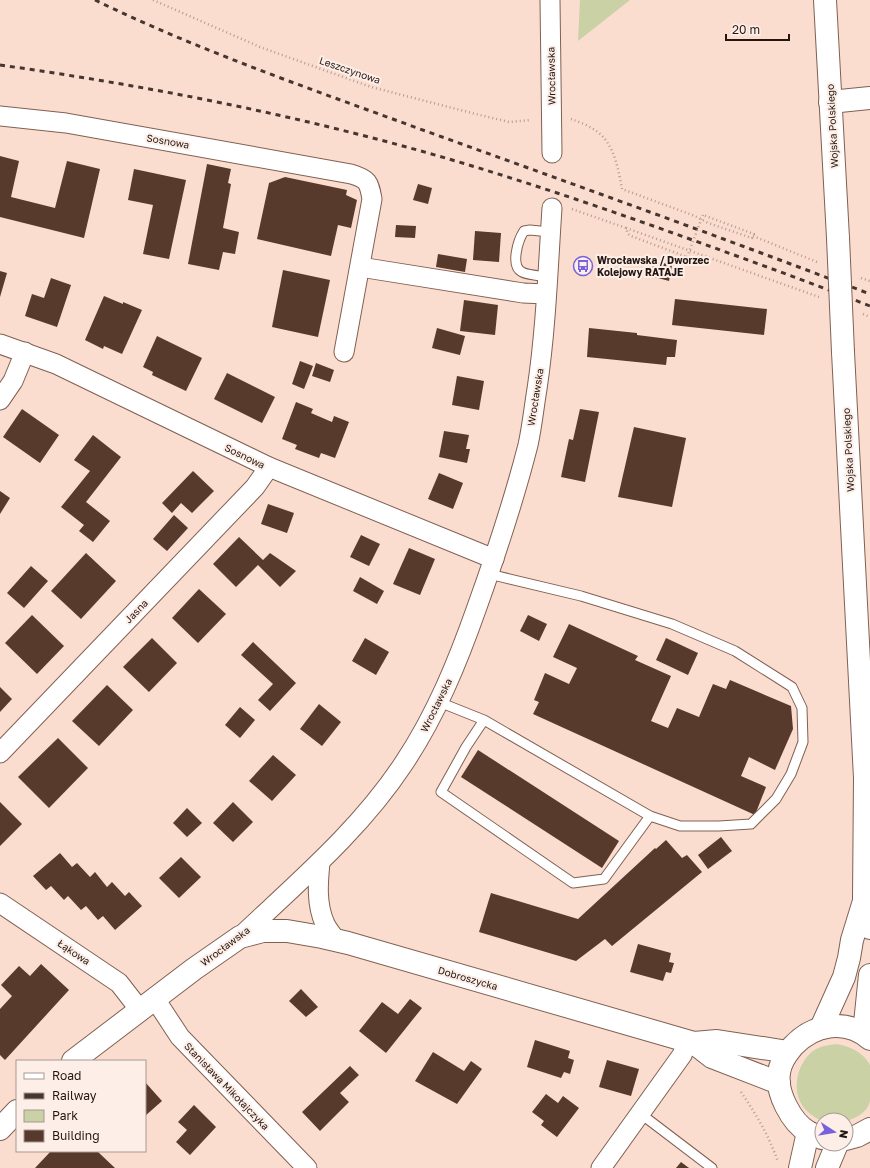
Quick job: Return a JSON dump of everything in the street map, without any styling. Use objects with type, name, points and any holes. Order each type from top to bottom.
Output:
[{"type":"main road","name":"Wojska Polskiego","points":[[824,0],[838,238],[864,778],[864,900],[870,928]]},
{"type":"main road","points":[[830,102],[870,98]]},
{"type":"main road","name":"Wojska Polskiego","points":[[822,1028],[844,977],[852,940],[864,900]]},
{"type":"main road","name":"Dobroszycka","points":[[240,937],[263,931],[287,932],[322,937],[691,1042],[717,1041],[788,1052]]},
{"type":"main road","name":"Wrocławska","points":[[74,1060],[194,969],[240,937]]},
{"type":"main road","points":[[814,1134],[796,1121],[787,1108],[779,1083],[779,1073],[782,1061],[799,1040],[811,1032],[822,1028],[839,1026],[852,1028],[867,1036],[870,975]]},
{"type":"main road","name":"Dobroszycka","points":[[691,1042],[712,1057],[779,1083]]},
{"type":"main road","points":[[0,1129],[16,1112]]},
{"type":"main road","points":[[854,1137],[870,1129]]},
{"type":"main road","points":[[800,1168],[814,1137]]},
{"type":"main road","points":[[827,1168],[834,1152]]},
{"type":"street","name":"Wrocławska","points":[[550,0],[552,153]]},
{"type":"street","name":"Sosnowa","points":[[0,116],[66,123],[352,174],[363,178],[370,186],[372,198],[344,352]]},
{"type":"street","name":"Wrocławska","points":[[240,937],[320,862],[357,824],[404,764],[439,702],[464,644],[492,567],[528,444],[544,333],[552,208]]},
{"type":"street","points":[[360,267],[523,293],[547,285]]},
{"type":"street","name":"Sosnowa","points":[[0,344],[56,364],[269,467],[492,567]]},
{"type":"street","points":[[0,400],[13,381],[25,352]]},
{"type":"street","name":"Jasna","points":[[0,753],[255,487],[269,467]]},
{"type":"street","points":[[320,862],[318,888],[321,911],[326,925],[336,940]]},
{"type":"street","name":"Łąkowa","points":[[0,903],[148,1004]]},
{"type":"street","name":"Stanisława Mikołajczyka","points":[[148,1004],[307,1168]]},
{"type":"street","points":[[601,1168],[691,1042]]},
{"type":"lane","points":[[547,285],[522,272],[517,267],[515,260],[520,237],[524,231],[530,230],[550,232]]},
{"type":"lane","points":[[439,702],[484,720],[650,816],[680,826],[751,824],[776,799],[791,774],[804,742],[802,708],[792,687],[735,651],[672,624],[492,567]]},
{"type":"lane","points":[[484,720],[466,746],[441,792],[573,884],[604,879],[650,816]]},
{"type":"lane","points":[[641,1114],[712,1168]]},
{"type":"path","name":"Leszczynowa","points":[[153,0],[260,47],[371,87],[509,122],[531,120],[551,115]]},
{"type":"path","points":[[551,115],[587,125],[604,137],[613,152],[622,189],[744,236],[752,238],[753,236]]},
{"type":"path","points":[[552,208],[552,203],[826,299]]},
{"type":"path","points":[[626,228],[628,234],[631,236],[687,257],[703,215],[754,234],[753,236],[823,264]]},
{"type":"path","points":[[857,277],[870,282]]},
{"type":"path","points":[[858,312],[870,317]]},
{"type":"path","points":[[737,1086],[755,1112],[778,1161]]},
{"type":"green space","points":[[580,0],[630,0],[578,41]]},
{"type":"green space","points":[[837,1044],[856,1051],[867,1060],[870,1065],[869,1105],[864,1112],[854,1118],[854,1112],[814,1112],[814,1116],[802,1105],[799,1098],[797,1081],[802,1064],[813,1051],[828,1045]]},
{"type":"building","points":[[0,156],[19,161],[11,197],[55,208],[67,161],[100,169],[84,238],[0,217]]},
{"type":"building","points":[[207,164],[231,169],[228,183],[231,184],[223,228],[239,232],[235,254],[223,252],[219,270],[188,264]]},
{"type":"building","points":[[134,169],[186,180],[169,259],[143,254],[153,205],[128,200]]},
{"type":"building","points":[[285,177],[347,190],[346,195],[357,200],[351,228],[338,225],[331,256],[257,239],[269,183]]},
{"type":"building","points":[[418,184],[432,188],[428,204],[413,200]]},
{"type":"building","points":[[396,225],[416,226],[415,238],[395,237]]},
{"type":"building","points":[[475,231],[501,233],[499,262],[473,260]]},
{"type":"building","points":[[438,254],[467,259],[465,272],[436,267]]},
{"type":"building","points":[[654,261],[672,265],[669,281],[651,276]]},
{"type":"building","points":[[283,270],[330,280],[318,337],[272,327]]},
{"type":"building","points":[[0,271],[7,273],[0,297]]},
{"type":"building","points":[[51,278],[71,285],[57,327],[25,316],[32,294],[44,298]]},
{"type":"building","points":[[104,296],[142,310],[122,354],[104,346],[103,349],[85,340]]},
{"type":"building","points":[[675,299],[767,309],[764,335],[672,325]]},
{"type":"building","points":[[464,300],[498,305],[495,335],[460,331]]},
{"type":"building","points":[[437,328],[465,336],[460,355],[432,348]]},
{"type":"building","points":[[589,328],[637,333],[637,335],[677,340],[675,357],[667,357],[666,365],[587,357]]},
{"type":"building","points":[[157,336],[202,358],[186,391],[152,375],[153,372],[143,367]]},
{"type":"building","points":[[300,361],[313,366],[304,389],[292,384]]},
{"type":"building","points":[[316,363],[334,370],[330,382],[312,376]]},
{"type":"building","points":[[227,373],[275,397],[262,423],[214,399]]},
{"type":"building","points":[[457,376],[484,381],[479,410],[452,405]]},
{"type":"building","points":[[296,402],[313,409],[311,413],[332,422],[334,416],[349,422],[335,458],[321,453],[319,458],[295,449],[297,445],[282,439]]},
{"type":"building","points":[[22,409],[59,435],[40,463],[3,437]]},
{"type":"building","points":[[580,409],[599,412],[585,482],[561,477],[569,439],[573,440]]},
{"type":"building","points":[[634,427],[686,438],[672,507],[618,497]]},
{"type":"building","points":[[444,431],[469,435],[466,449],[470,449],[467,463],[439,457]]},
{"type":"building","points":[[93,435],[121,457],[86,502],[110,521],[93,542],[79,531],[84,525],[61,507],[90,471],[74,460]]},
{"type":"building","points":[[193,471],[214,491],[192,513],[181,503],[172,513],[162,503]]},
{"type":"building","points":[[439,473],[463,483],[453,509],[428,499]]},
{"type":"building","points":[[0,491],[10,498],[0,514]]},
{"type":"building","points":[[268,504],[294,513],[287,533],[261,524]]},
{"type":"building","points":[[174,515],[188,528],[167,551],[153,539]]},
{"type":"building","points":[[361,535],[380,544],[369,566],[350,557]]},
{"type":"building","points":[[239,537],[263,560],[270,553],[296,571],[280,587],[258,565],[236,587],[213,564]]},
{"type":"building","points":[[409,548],[435,559],[420,595],[393,584]]},
{"type":"building","points":[[86,553],[116,581],[81,619],[51,591]]},
{"type":"building","points":[[31,566],[48,581],[24,608],[7,593]]},
{"type":"building","points":[[360,577],[384,591],[377,604],[353,591]]},
{"type":"building","points":[[199,589],[226,614],[198,643],[172,618]]},
{"type":"building","points":[[32,615],[64,646],[37,674],[5,643]]},
{"type":"building","points":[[528,615],[547,624],[539,641],[520,631]]},
{"type":"building","points":[[569,624],[638,656],[635,660],[671,676],[651,721],[668,728],[677,708],[699,717],[713,684],[726,689],[730,680],[791,706],[793,729],[775,770],[749,757],[741,776],[766,787],[755,815],[533,714],[539,702],[534,700],[545,673],[569,684],[577,668],[553,657]]},
{"type":"building","points":[[152,638],[177,663],[149,692],[123,667]]},
{"type":"building","points":[[365,638],[389,652],[376,675],[352,661]]},
{"type":"building","points":[[666,638],[698,653],[688,675],[656,660]]},
{"type":"building","points":[[253,642],[296,683],[270,711],[258,700],[273,684],[241,655]]},
{"type":"building","points":[[107,685],[133,710],[99,746],[72,721]]},
{"type":"building","points":[[0,687],[12,699],[0,712]]},
{"type":"building","points":[[319,704],[341,722],[322,746],[300,729]]},
{"type":"building","points":[[240,707],[255,720],[240,738],[225,725]]},
{"type":"building","points":[[58,738],[88,768],[49,808],[18,777]]},
{"type":"building","points":[[478,750],[619,841],[602,868],[461,777]]},
{"type":"building","points":[[273,755],[296,775],[272,801],[249,781]]},
{"type":"building","points":[[0,802],[22,824],[0,846]]},
{"type":"building","points":[[233,802],[253,822],[233,842],[213,823]]},
{"type":"building","points":[[187,808],[202,823],[187,837],[173,823]]},
{"type":"building","points":[[721,837],[732,851],[708,869],[698,855]]},
{"type":"building","points":[[666,840],[682,858],[687,855],[702,872],[612,946],[605,939],[576,961],[479,932],[491,893],[578,919],[655,848],[656,849]]},
{"type":"building","points":[[60,853],[72,867],[77,863],[90,877],[95,872],[107,887],[112,882],[125,896],[129,892],[142,906],[115,930],[103,916],[98,920],[86,906],[81,910],[68,896],[64,900],[51,886],[46,890],[33,876]]},
{"type":"building","points":[[181,857],[201,877],[179,898],[159,878]]},
{"type":"building","points":[[638,944],[671,953],[669,962],[674,963],[671,973],[666,972],[663,981],[630,972]]},
{"type":"building","points":[[41,964],[69,990],[5,1060],[0,1055],[0,1009],[12,996],[1,985],[19,966],[30,976]]},
{"type":"building","points":[[301,989],[318,1007],[306,1017],[289,1001]]},
{"type":"building","points":[[410,999],[422,1008],[386,1053],[359,1031],[382,1002],[398,1014]]},
{"type":"building","points":[[535,1040],[570,1051],[568,1058],[574,1060],[570,1074],[564,1072],[561,1078],[527,1067]]},
{"type":"building","points":[[433,1052],[464,1071],[471,1061],[482,1069],[457,1104],[415,1081]]},
{"type":"building","points":[[607,1060],[639,1069],[631,1096],[599,1087]]},
{"type":"building","points":[[350,1066],[359,1075],[340,1093],[349,1102],[320,1131],[302,1112]]},
{"type":"building","points":[[146,1083],[162,1101],[146,1115]]},
{"type":"building","points":[[546,1094],[558,1103],[563,1096],[579,1108],[557,1137],[541,1125],[544,1121],[532,1112]]},
{"type":"building","points":[[194,1105],[216,1127],[190,1155],[176,1142],[187,1130],[178,1122]]},
{"type":"building","points":[[50,1152],[98,1152],[115,1168],[35,1168]]},
{"type":"building","points":[[681,1162],[689,1168],[676,1168]]},
{"type":"railway","points":[[95,0],[135,19],[256,69],[702,231],[870,294]]},
{"type":"railway","points":[[0,65],[135,86],[224,103],[313,123],[399,145],[482,169],[605,209],[870,306]]},
{"type":"place","name":"Wrocławska / Dworzec Kolejowy RATAJE","points":[[583,266]]}]
